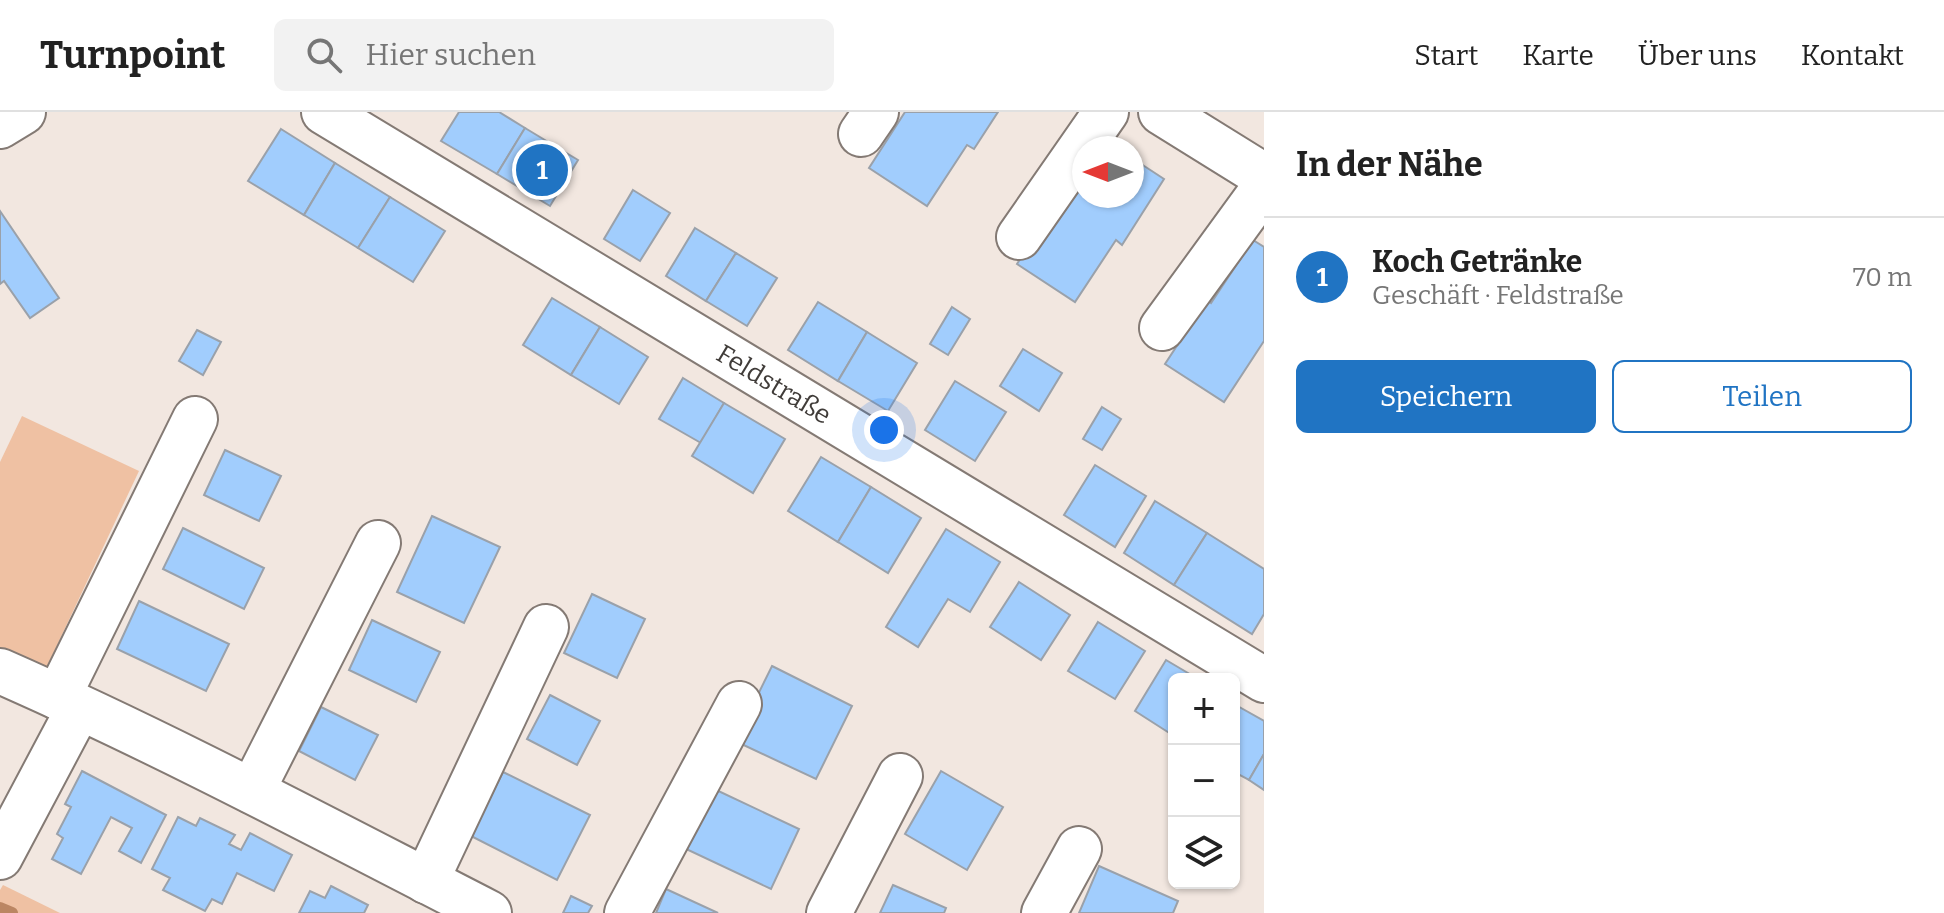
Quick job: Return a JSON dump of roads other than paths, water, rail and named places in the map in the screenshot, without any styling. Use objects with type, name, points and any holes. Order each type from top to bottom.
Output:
[{"type":"street","points":[[0,126],[23,112]]},
{"type":"street","name":"Feldstraße","points":[[324,112],[1264,680]]},
{"type":"street","points":[[1019,237],[1106,112]]},
{"type":"street","points":[[1161,112],[1264,176]]},
{"type":"street","points":[[1162,328],[1264,188]]},
{"type":"street","points":[[0,857],[195,419]]},
{"type":"street","points":[[252,791],[378,543]]},
{"type":"street","points":[[426,881],[546,627]]},
{"type":"street","points":[[0,671],[252,791],[489,913]]},
{"type":"street","points":[[627,913],[739,704]]},
{"type":"street","points":[[829,913],[900,776]]},
{"type":"street","points":[[1044,913],[1079,849]]},
{"type":"waterway","points":[[0,908],[12,913]]},
{"type":"place","name":"Koch Getränke","points":[[542,170]]}]
